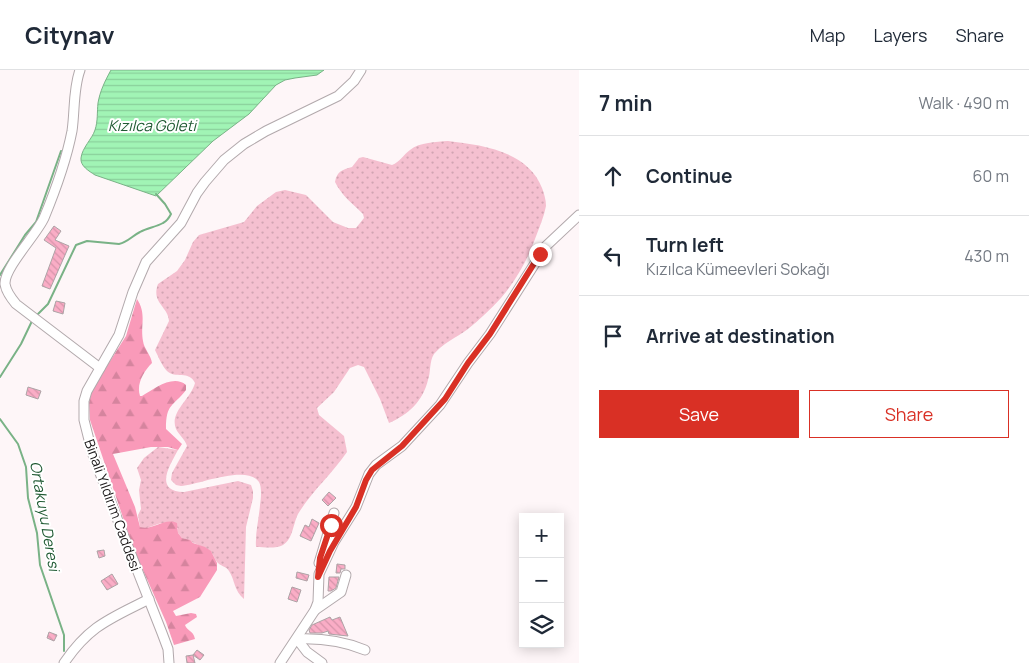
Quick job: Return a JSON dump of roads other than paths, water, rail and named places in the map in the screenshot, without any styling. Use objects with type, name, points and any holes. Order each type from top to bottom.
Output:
[{"type":"street","points":[[80,70],[77,79],[72,132],[61,176],[43,219],[8,273],[6,284],[16,304],[100,368]]},
{"type":"street","name":"Binali Yıldırım Caddesi","points":[[169,663],[168,649],[123,534],[87,433],[84,420],[84,401],[87,391],[119,335],[133,292],[146,262],[181,223],[205,182],[233,152],[244,144],[266,131],[338,96],[354,81],[361,70]]},
{"type":"street","points":[[318,577],[330,551],[356,507],[366,480],[372,470],[402,446],[440,405],[490,334],[546,246],[579,215]]},
{"type":"street","points":[[280,663],[297,639],[318,602],[320,558],[334,514]]},
{"type":"street","points":[[316,537],[325,541]]},
{"type":"street","points":[[315,610],[341,592],[346,575]]},
{"type":"street","points":[[64,663],[81,640],[95,628],[149,599]]},
{"type":"street","points":[[297,639],[324,639],[353,645],[364,650]]},
{"type":"street","points":[[297,639],[307,652],[322,663]]},
{"type":"water","name":"Kızılca Göleti","points":[[111,70],[324,70],[317,75],[285,80],[276,85],[249,114],[213,141],[156,196],[95,175],[85,168],[81,161],[85,147],[96,127],[100,94]]},
{"type":"waterway","points":[[0,275],[25,235],[36,222],[61,151]]},
{"type":"waterway","name":"Ortakuyu Deresi","points":[[38,314],[48,304],[76,245],[87,241],[119,244],[167,220],[171,214],[156,194]]},
{"type":"waterway","name":"Ortakuyu Deresi","points":[[0,377],[21,344],[32,321]]},
{"type":"waterway","name":"Ortakuyu Deresi","points":[[0,419],[18,444],[26,467],[28,498],[37,533],[40,565],[64,635],[64,651]]}]
